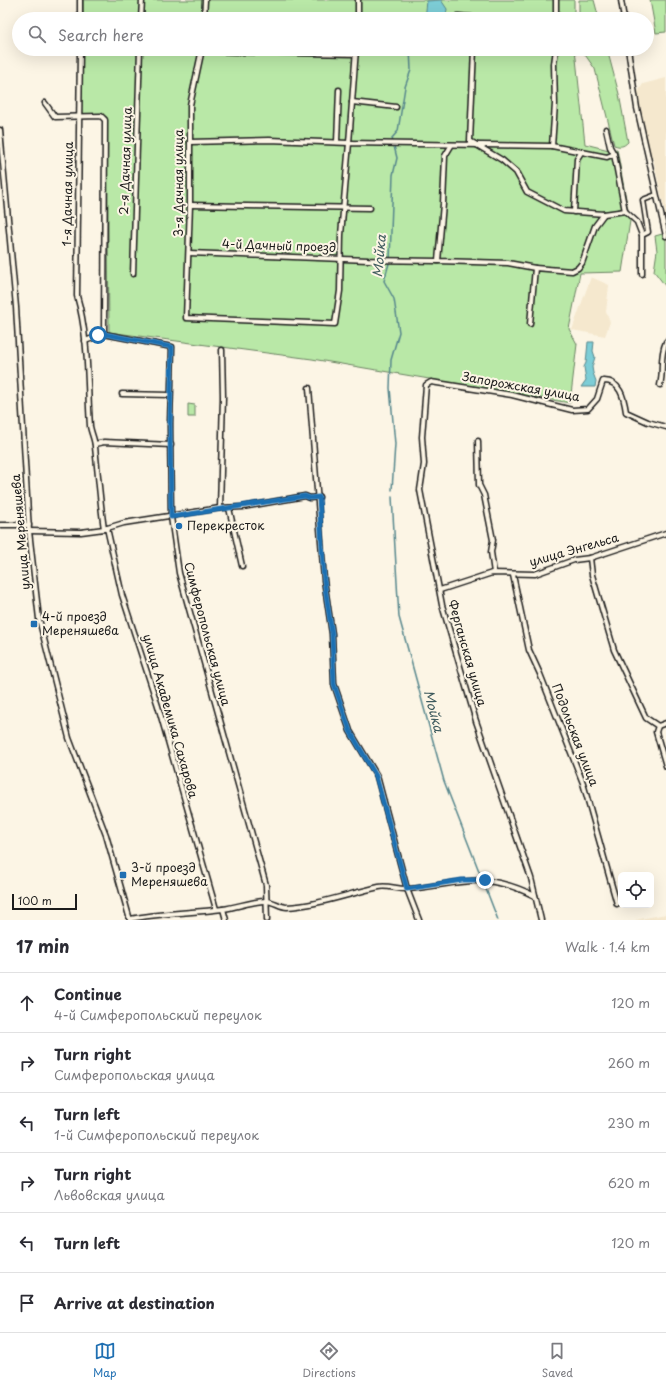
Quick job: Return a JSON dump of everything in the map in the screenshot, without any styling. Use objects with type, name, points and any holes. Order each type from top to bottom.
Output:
[{"type":"street","points":[[80,0],[80,12]]},
{"type":"street","points":[[141,12],[142,0]]},
{"type":"street","points":[[204,12],[205,0]]},
{"type":"street","points":[[358,0],[358,12]]},
{"type":"street","points":[[556,0],[556,12]]},
{"type":"street","points":[[621,0],[623,12]]},
{"type":"street","name":"1-я Дачная улица","points":[[80,56],[77,276],[78,296],[85,339]]},
{"type":"street","name":"2-я Дачная улица","points":[[133,274],[140,56]]},
{"type":"street","name":"3-я Дачная улица","points":[[201,56],[190,105],[190,205],[186,318],[334,324],[340,291],[341,258]]},
{"type":"street","points":[[341,258],[343,208],[356,56]]},
{"type":"street","points":[[474,56],[470,141],[502,160],[516,172],[527,192],[564,211],[604,214],[625,211]]},
{"type":"street","points":[[552,146],[556,56]]},
{"type":"street","points":[[629,56],[636,108],[666,236]]},
{"type":"street","points":[[337,142],[339,90]]},
{"type":"street","points":[[352,102],[396,107]]},
{"type":"street","points":[[45,103],[55,117],[101,116],[105,120],[104,334],[85,339]]},
{"type":"street","points":[[606,129],[610,146],[614,154],[625,211],[637,222],[642,235],[642,274]]},
{"type":"street","name":"улица Мереняшева","points":[[0,130],[16,307],[29,525],[36,598],[43,636],[70,738],[106,835],[130,920]]},
{"type":"street","points":[[190,142],[269,140],[450,146],[552,146],[607,157],[614,154]]},
{"type":"street","points":[[438,261],[445,156],[450,146]]},
{"type":"street","points":[[574,212],[577,159],[582,151]]},
{"type":"street","points":[[642,235],[648,232],[643,200],[656,195]]},
{"type":"street","points":[[190,205],[370,208]]},
{"type":"street","name":"4-й Дачный проезд","points":[[189,252],[368,260],[508,263],[536,268],[572,271],[578,268],[582,263],[595,226],[604,214]]},
{"type":"street","points":[[530,324],[536,268]]},
{"type":"street","name":"Симферопольская улица","points":[[104,334],[172,347],[170,395],[171,517],[179,572],[266,885],[267,920]]},
{"type":"street","name":"улица Академика Сахарова","points":[[85,339],[90,429],[95,444],[98,485],[105,528],[122,595],[155,695],[216,910]]},
{"type":"street","points":[[660,385],[662,377],[661,361],[666,342]]},
{"type":"street","points":[[220,508],[223,397],[222,350]]},
{"type":"street","name":"Запорожская улица","points":[[427,383],[430,382],[512,394],[572,410],[588,409],[597,399],[603,381],[608,380],[615,384],[621,391],[626,412],[648,422],[666,427]]},
{"type":"street","name":"Ферганская улица","points":[[427,383],[422,437],[424,464],[420,490],[442,605],[476,721],[531,878],[541,920]]},
{"type":"street","points":[[309,388],[319,497],[324,580],[332,634],[334,684],[350,731],[376,776],[407,889],[419,920]]},
{"type":"street","points":[[122,394],[170,395]]},
{"type":"street","points":[[478,441],[479,485],[484,495],[493,540],[491,552],[494,573]]},
{"type":"street","points":[[95,444],[104,442],[171,445]]},
{"type":"street","points":[[30,531],[81,532],[220,508],[229,508],[305,496],[310,498],[319,497]]},
{"type":"street","points":[[229,508],[242,566]]},
{"type":"street","points":[[0,524],[29,525]]},
{"type":"street","name":"улица Энгельса","points":[[440,590],[494,573],[535,574],[574,560],[590,558],[666,533]]},
{"type":"street","points":[[590,558],[592,575],[614,650],[646,718],[658,726]]},
{"type":"street","name":"Подольская улица","points":[[514,574],[529,650],[583,783],[617,904]]},
{"type":"street","points":[[658,726],[666,723]]},
{"type":"street","points":[[658,726],[656,732],[666,766]]},
{"type":"street","points":[[130,920],[152,915],[216,910],[266,901],[286,907],[328,900],[381,887],[407,889],[462,880],[485,880],[512,886],[535,896]]},
{"type":"street","points":[[223,909],[226,920]]},
{"type":"shaded area","points":[[666,78],[666,217],[653,158],[650,159],[637,93],[643,84]]},
{"type":"shaded area","points":[[591,277],[609,285],[606,312],[610,322],[605,336],[572,330]]},
{"type":"shaded area","points":[[666,914],[666,920],[635,920]]},
{"type":"green space","points":[[83,0],[574,0],[574,12],[83,12]]},
{"type":"green space","points":[[579,0],[594,0],[597,12],[579,12]]},
{"type":"green space","points":[[650,0],[666,0],[666,32],[656,33],[654,12],[652,12]]},
{"type":"green space","points":[[82,56],[576,56],[585,144],[609,150],[617,149],[630,221],[622,272],[580,273],[569,329],[577,344],[570,403],[312,359],[109,332],[107,117],[101,114],[81,114]]},
{"type":"green space","points":[[586,56],[609,56],[619,94],[628,142],[623,146],[614,145],[595,69]]},
{"type":"green space","points":[[666,233],[666,287],[654,271],[657,251],[655,236]]},
{"type":"green space","points":[[188,404],[195,405],[195,417],[188,417]]},
{"type":"water","points":[[441,0],[447,9],[447,12],[426,12],[427,1]]},
{"type":"water","points":[[588,342],[594,342],[593,351],[595,357],[592,367],[596,381],[595,387],[581,387],[586,380],[584,367],[586,363]]},
{"type":"waterway","name":"Мойка","points":[[392,490],[395,444],[390,388],[391,360],[399,332],[394,299],[384,281],[390,260],[393,175],[397,158],[392,138],[398,131],[405,87],[411,70],[410,56]]},
{"type":"waterway","name":"Мойка","points":[[392,497],[399,617],[444,781],[498,920]]},
{"type":"place","name":"Перекресток","points":[[179,526]]},
{"type":"place","name":"4-й проезд Мереняшева","points":[[34,624]]},
{"type":"place","name":"3-й проезд Мереняшева","points":[[123,875]]},
{"type":"route","points":[[98,335],[104,334],[172,347],[170,424],[170,462],[172,480],[171,517],[220,508],[243,507],[290,498],[305,496],[310,498],[319,497],[324,580],[332,634],[334,684],[339,704],[350,731],[376,776],[407,889],[462,880],[485,880]]}]
